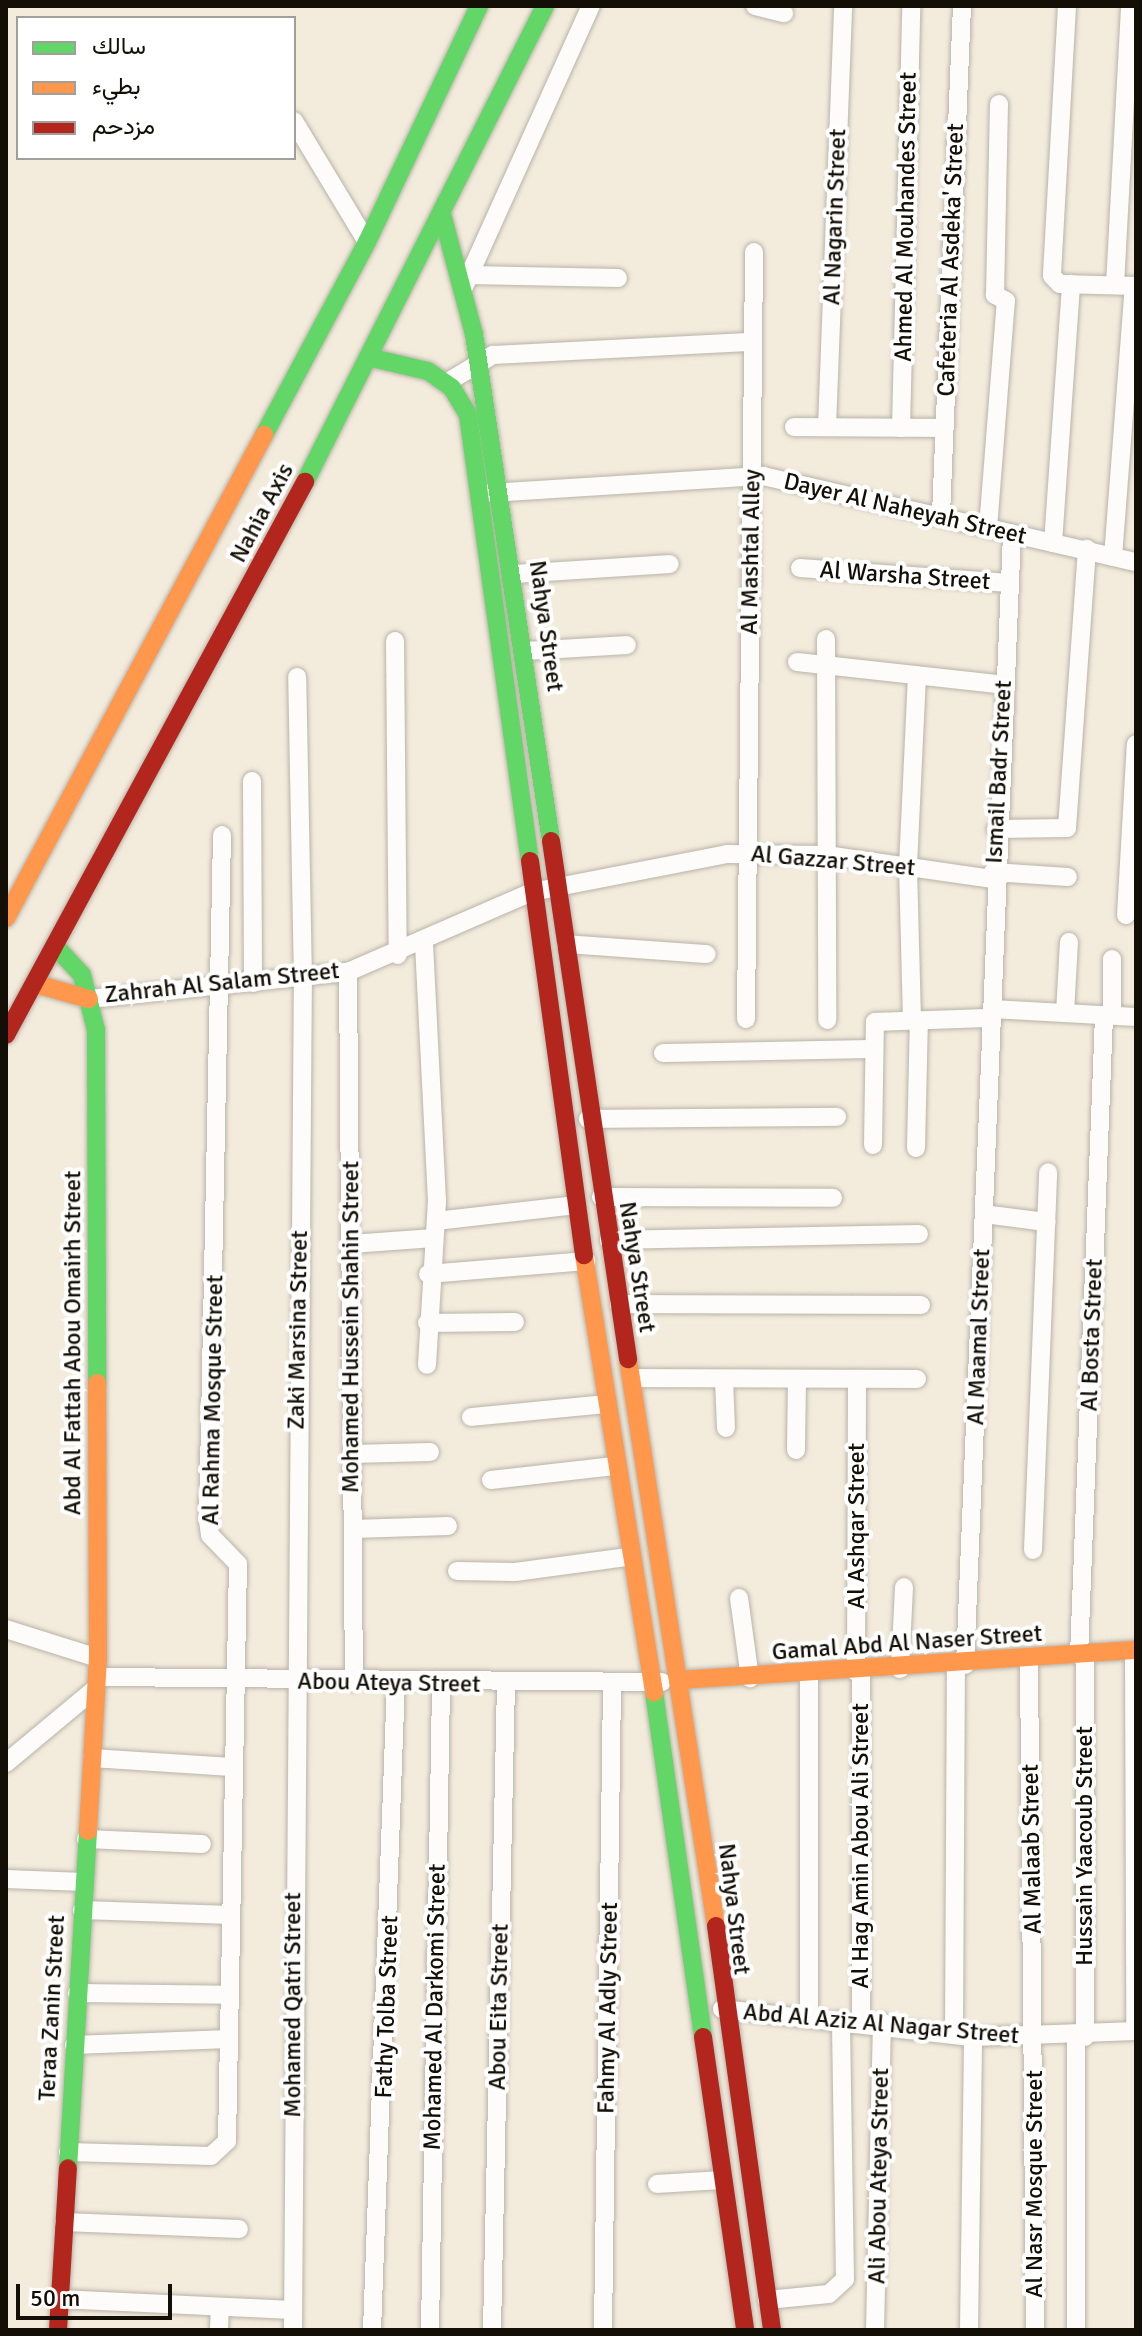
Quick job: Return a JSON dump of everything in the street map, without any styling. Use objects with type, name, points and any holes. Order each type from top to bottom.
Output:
[{"type":"main road","name":"Nahia Axis","points":[[6,918],[367,242],[479,6]]},
{"type":"main road","name":"Nahia Axis","points":[[6,1035],[372,358],[545,6]]},
{"type":"main road","name":"Nahya Street","points":[[442,214],[466,282],[515,574],[588,1119],[681,1680],[722,2009],[772,2330]]},
{"type":"main road","name":"Nahya Street","points":[[372,358],[414,365],[446,383],[468,415],[576,1205],[628,1557],[653,1683],[721,2180],[745,2330]]},
{"type":"main road","name":"Abd Al Fattah Abou Omairh Street","points":[[56,947],[82,975],[96,1030],[96,1683]]},
{"type":"main road","points":[[36,984],[89,999]]},
{"type":"main road","name":"Gamal Abd Al Naser Street","points":[[681,1680],[960,1666],[1135,1650]]},
{"type":"main road","name":"Teraa Zanin Street","points":[[58,2330],[96,1683]]},
{"type":"street","points":[[591,6],[466,282],[618,278]]},
{"type":"street","points":[[755,6],[784,13]]},
{"type":"street","name":"Al Nagarin Street","points":[[827,427],[843,6]]},
{"type":"street","name":"Ahmed Al Mouhandes Street","points":[[901,428],[911,6]]},
{"type":"street","name":"Cafeteria Al Asdeka' Street","points":[[941,515],[962,6]]},
{"type":"street","points":[[1067,6],[1052,271],[1066,284],[1135,286],[1113,557]]},
{"type":"street","points":[[1115,285],[1130,6]]},
{"type":"street","points":[[988,528],[1003,298],[995,295],[999,104]]},
{"type":"street","points":[[296,124],[367,242]]},
{"type":"street","name":"Al Mashtal Alley","points":[[746,1019],[745,852],[754,252]]},
{"type":"street","points":[[1053,543],[1066,284]]},
{"type":"street","points":[[446,383],[479,357],[753,342]]},
{"type":"street","points":[[794,427],[944,428]]},
{"type":"street","name":"Dayer Al Naheyah Street","points":[[480,494],[752,476],[941,515],[1012,535],[1136,562]]},
{"type":"street","name":"Ismail Badr Street","points":[[992,1013],[993,876],[1012,535]]},
{"type":"street","points":[[996,829],[1067,828],[1087,549]]},
{"type":"street","points":[[515,574],[670,564]]},
{"type":"street","name":"Al Warsha Street","points":[[800,568],[1009,583]]},
{"type":"street","points":[[826,639],[827,1020]]},
{"type":"street","points":[[395,641],[398,955]]},
{"type":"street","points":[[526,651],[627,645]]},
{"type":"street","points":[[797,662],[1004,685]]},
{"type":"street","points":[[916,1148],[915,1020],[908,866],[917,675]]},
{"type":"street","name":"Zaki Marsina Street","points":[[292,1681],[303,980],[297,677]]},
{"type":"street","points":[[1126,915],[1136,744]]},
{"type":"street","points":[[252,781],[253,983]]},
{"type":"street","name":"Al Rahma Mosque Street","points":[[68,2152],[211,2156],[226,2150],[232,1680],[238,1564],[210,1535],[208,1520],[222,986],[222,835]]},
{"type":"street","name":"Al Gazzar Street","points":[[532,892],[745,852],[826,855],[993,876],[1068,877]]},
{"type":"street","name":"Zahrah Al Salam Street","points":[[89,999],[303,980],[348,972],[424,944],[532,892]]},
{"type":"street","points":[[1065,1013],[1069,942]]},
{"type":"street","points":[[424,944],[435,1230],[428,1274],[427,1365]]},
{"type":"street","points":[[566,944],[707,954]]},
{"type":"street","name":"Al Bosta Street","points":[[1082,1655],[1112,959]]},
{"type":"street","name":"Mohamed Hussein Shahin Street","points":[[348,972],[354,1682]]},
{"type":"street","points":[[873,1145],[876,1021],[992,1013],[1136,1017]]},
{"type":"street","name":"Al Maamal Street","points":[[969,2330],[960,1666],[992,1013]]},
{"type":"street","points":[[663,1053],[874,1049]]},
{"type":"street","points":[[588,1119],[837,1117]]},
{"type":"street","points":[[1033,1550],[1048,1172]]},
{"type":"street","points":[[601,1197],[833,1198]]},
{"type":"street","points":[[351,1244],[576,1205]]},
{"type":"street","points":[[984,1214],[1046,1222]]},
{"type":"street","points":[[609,1240],[919,1234]]},
{"type":"street","points":[[428,1274],[586,1261]]},
{"type":"street","points":[[619,1304],[921,1305]]},
{"type":"street","points":[[427,1323],[515,1322]]},
{"type":"street","points":[[631,1378],[917,1379]]},
{"type":"street","points":[[724,1379],[726,1428]]},
{"type":"street","points":[[796,1450],[797,1379]]},
{"type":"street","name":"Al Ashqar Street","points":[[857,1379],[858,1672]]},
{"type":"street","points":[[471,1417],[605,1404]]},
{"type":"street","points":[[352,1454],[430,1452]]},
{"type":"street","points":[[491,1480],[614,1466]]},
{"type":"street","points":[[353,1529],[448,1526]]},
{"type":"street","points":[[457,1571],[515,1572],[628,1557]]},
{"type":"street","points":[[900,1669],[904,1587]]},
{"type":"street","points":[[739,1598],[750,1678]]},
{"type":"street","points":[[6,1629],[98,1658]]},
{"type":"street","points":[[1135,1650],[1136,2031]]},
{"type":"street","name":"Hussain Yaacoub Street","points":[[1076,2330],[1081,2038],[1082,1655]]},
{"type":"street","name":"Al Malaab Street","points":[[1029,1660],[1035,2038]]},
{"type":"street","name":"Al Hag Amin Abou Ali Street","points":[[858,1672],[861,2020]]},
{"type":"street","points":[[809,1675],[809,2017]]},
{"type":"street","name":"Abou Ateya Street","points":[[96,1683],[232,1680],[612,1687],[681,1680]]},
{"type":"street","name":"Mohamed Qatri Street","points":[[292,1681],[293,2330]]},
{"type":"street","points":[[6,1763],[96,1683]]},
{"type":"street","name":"Fathy Tolba Street","points":[[372,2330],[396,1683]]},
{"type":"street","name":"Mohamed Al Darkomi Street","points":[[430,2330],[441,1684]]},
{"type":"street","name":"Abou Eita Street","points":[[492,2330],[506,1685]]},
{"type":"street","name":"Fahmy Al Adly Street","points":[[603,2330],[612,1687]]},
{"type":"street","points":[[92,1758],[232,1767]]},
{"type":"street","points":[[86,1839],[202,1844]]},
{"type":"street","points":[[6,1879],[84,1882]]},
{"type":"street","points":[[82,1910],[231,1915]]},
{"type":"street","points":[[77,1993],[230,1995]]},
{"type":"street","name":"Abd Al Aziz Al Nagar Street","points":[[722,2009],[882,2022],[964,2036],[1081,2038],[1136,2031]]},
{"type":"street","points":[[767,2300],[829,2294],[845,2279],[841,2020]]},
{"type":"street","name":"Ali Abou Ateya Street","points":[[875,2330],[882,2022]]},
{"type":"street","name":"Al Nasr Mosque Street","points":[[1035,2038],[1035,2330]]},
{"type":"street","points":[[74,2045],[229,2039]]},
{"type":"street","points":[[657,2184],[721,2180]]},
{"type":"street","points":[[64,2222],[239,2229]]},
{"type":"street","points":[[59,2299],[293,2310]]},
{"type":"street","points":[[219,2330],[220,2307]]},
{"type":"traffic: fast","points":[[264,435],[367,242],[479,6]]},
{"type":"traffic: fast","points":[[305,482],[545,6]]},
{"type":"traffic: fast","points":[[442,214],[474,334],[551,841]]},
{"type":"traffic: fast","points":[[372,358],[428,371],[452,388],[468,415],[530,861]]},
{"type":"traffic: fast","points":[[56,947],[82,975],[96,1030],[97,1383]]},
{"type":"traffic: fast","points":[[654,1692],[703,2037]]},
{"type":"traffic: fast","points":[[68,2168],[88,1831]]},
{"type":"traffic: slow","points":[[6,918],[264,435]]},
{"type":"traffic: slow","points":[[36,984],[89,999]]},
{"type":"traffic: slow","points":[[584,1255],[654,1692]]},
{"type":"traffic: slow","points":[[628,1359],[716,1926]]},
{"type":"traffic: slow","points":[[88,1831],[98,1658],[97,1383]]},
{"type":"traffic: slow","points":[[681,1680],[1136,1650]]},
{"type":"traffic: jam","points":[[6,1035],[305,482]]},
{"type":"traffic: jam","points":[[551,841],[628,1359]]},
{"type":"traffic: jam","points":[[530,861],[584,1255]]},
{"type":"traffic: jam","points":[[716,1926],[772,2330]]},
{"type":"traffic: jam","points":[[703,2037],[745,2330]]},
{"type":"traffic: jam","points":[[58,2330],[68,2168]]}]
